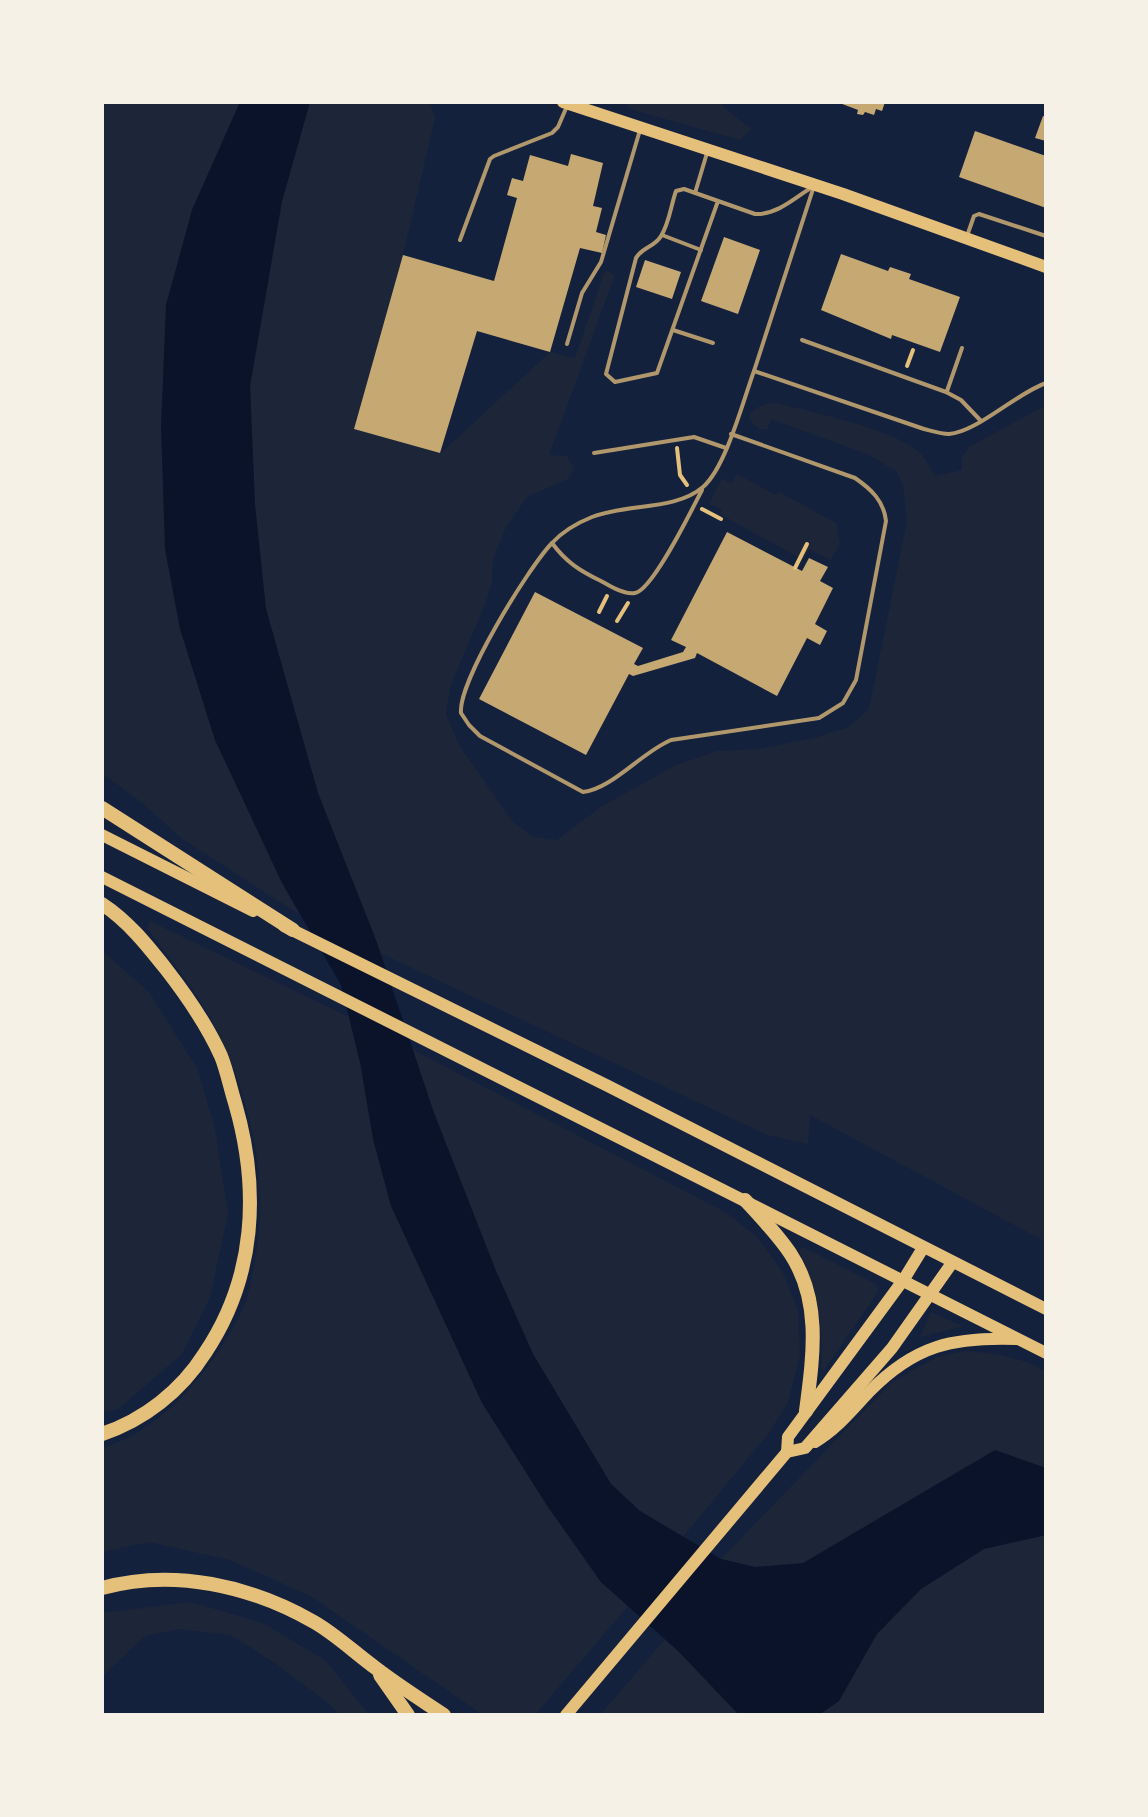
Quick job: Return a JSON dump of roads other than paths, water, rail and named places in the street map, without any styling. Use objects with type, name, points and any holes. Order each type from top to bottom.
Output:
[{"type":"highway","points":[[102,808],[203,880],[293,930]]},
{"type":"highway","points":[[102,904],[145,943],[181,988],[213,1041],[223,1060],[250,1168],[246,1254],[240,1282],[219,1332],[193,1371],[155,1408],[125,1426],[102,1434]]},
{"type":"highway","points":[[745,1200],[790,1253],[803,1277],[814,1333],[806,1411]]},
{"type":"highway","points":[[102,1588],[166,1579],[247,1591],[318,1623],[444,1715]]},
{"type":"highway","points":[[376,1668],[408,1715]]},
{"type":"main road","points":[[565,103],[814,185],[1046,267]]},
{"type":"main road","points":[[102,835],[203,880]]},
{"type":"main road","points":[[102,877],[1046,1353]]},
{"type":"main road","points":[[293,930],[1046,1309]]},
{"type":"main road","points":[[566,1715],[787,1452],[788,1437],[904,1279],[923,1248]]},
{"type":"main road","points":[[805,1448],[892,1348],[952,1263]]},
{"type":"main road","points":[[787,1452],[805,1448],[831,1432],[891,1371],[923,1351],[956,1340],[1019,1339]]},
{"type":"lane","points":[[460,240],[490,159],[552,133],[558,127],[565,103]]},
{"type":"lane","points":[[567,344],[582,293],[601,262],[641,128]]},
{"type":"lane","points":[[695,193],[708,150]]},
{"type":"lane","points":[[718,201],[657,373],[615,382],[608,379],[606,374],[636,258],[639,252],[662,235],[676,191],[684,189],[755,214],[764,214],[781,207],[814,185]]},
{"type":"lane","points":[[552,543],[574,567],[627,594],[645,589],[653,579],[704,486],[719,467],[754,371],[814,185]]},
{"type":"lane","points":[[966,238],[974,216],[979,214],[1046,236]]},
{"type":"lane","points":[[662,235],[701,250]]},
{"type":"lane","points":[[673,330],[713,343]]},
{"type":"lane","points":[[802,340],[946,392],[961,400],[981,421]]},
{"type":"lane","points":[[946,392],[962,348]]},
{"type":"lane","points":[[754,371],[939,433],[954,433],[981,421],[1018,396],[1046,383]]},
{"type":"lane","points":[[704,486],[665,503],[602,513],[570,528],[552,543],[512,597],[464,692],[461,713],[480,736],[588,792],[653,748],[671,740],[819,718],[843,703],[856,680],[885,513],[877,497],[855,478],[731,434]]},
{"type":"lane","points":[[594,453],[676,439],[701,438],[726,448]]}]
